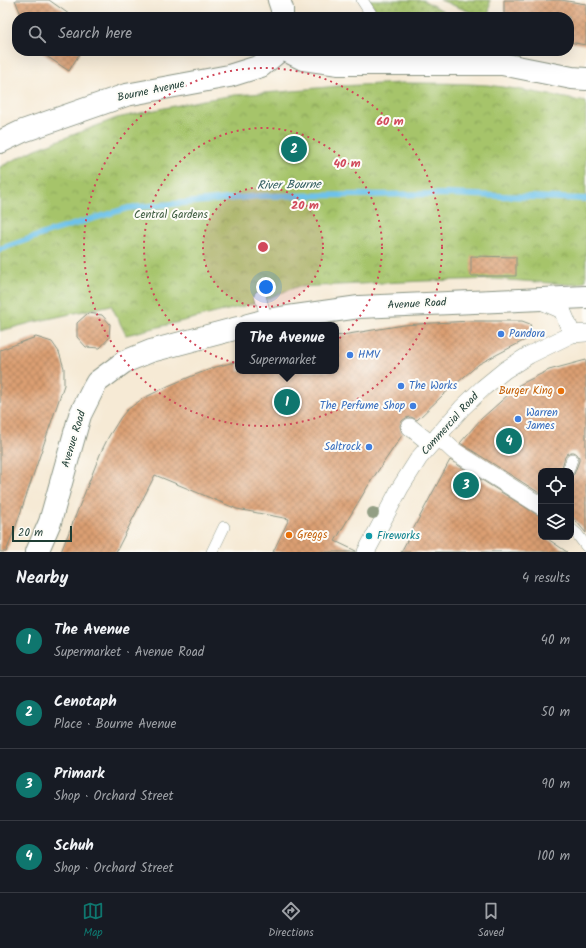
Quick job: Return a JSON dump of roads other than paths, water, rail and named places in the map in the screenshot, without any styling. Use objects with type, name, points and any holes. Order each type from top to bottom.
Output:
[{"type":"street","points":[[279,0],[282,12]]},
{"type":"street","name":"Bourne Avenue","points":[[0,142],[23,131],[126,95],[229,76],[261,66],[274,56]]},
{"type":"street","points":[[297,56],[303,59],[339,64],[492,58],[502,64],[572,78],[586,79]]},
{"type":"street","name":"Avenue Road","points":[[264,322],[359,307],[586,297]]},
{"type":"street","name":"Commercial Road","points":[[366,552],[400,488],[419,458],[462,408],[505,370],[529,355],[579,334],[562,310],[537,299]]},
{"type":"street","name":"Avenue Road","points":[[37,552],[50,522],[80,415],[98,382],[124,362],[151,350],[235,329]]},
{"type":"street","points":[[410,427],[454,451],[538,504]]},
{"type":"lane","points":[[362,0],[370,12]]},
{"type":"lane","points":[[258,322],[260,296]]},
{"type":"lane","points":[[569,468],[572,459]]},
{"type":"lane","points":[[212,552],[224,527]]},
{"type":"lane","points":[[574,532],[586,546]]},
{"type":"waterway","name":"River Bourne","points":[[0,249],[49,232],[128,208],[260,196],[447,194],[586,199]]},
{"type":"place","name":"Cenotaph","points":[[294,149]]},
{"type":"place","name":"Pandora","points":[[501,334]]},
{"type":"place","name":"HMV","points":[[350,355]]},
{"type":"place","name":"The Works","points":[[401,386]]},
{"type":"place","name":"Burger King","points":[[561,391]]},
{"type":"place","name":"The Avenue","points":[[287,402]]},
{"type":"place","name":"The Perfume Shop","points":[[413,406]]},
{"type":"place","name":"Warren James","points":[[518,419]]},
{"type":"place","name":"Schuh","points":[[509,441]]},
{"type":"place","name":"Saltrock","points":[[369,447]]},
{"type":"place","name":"Primark","points":[[466,485]]},
{"type":"place","name":"Greggs","points":[[289,535]]},
{"type":"place","name":"Fireworks","points":[[369,536]]},
{"type":"park label","name":"Central Gardens","points":[[171,215]]}]
